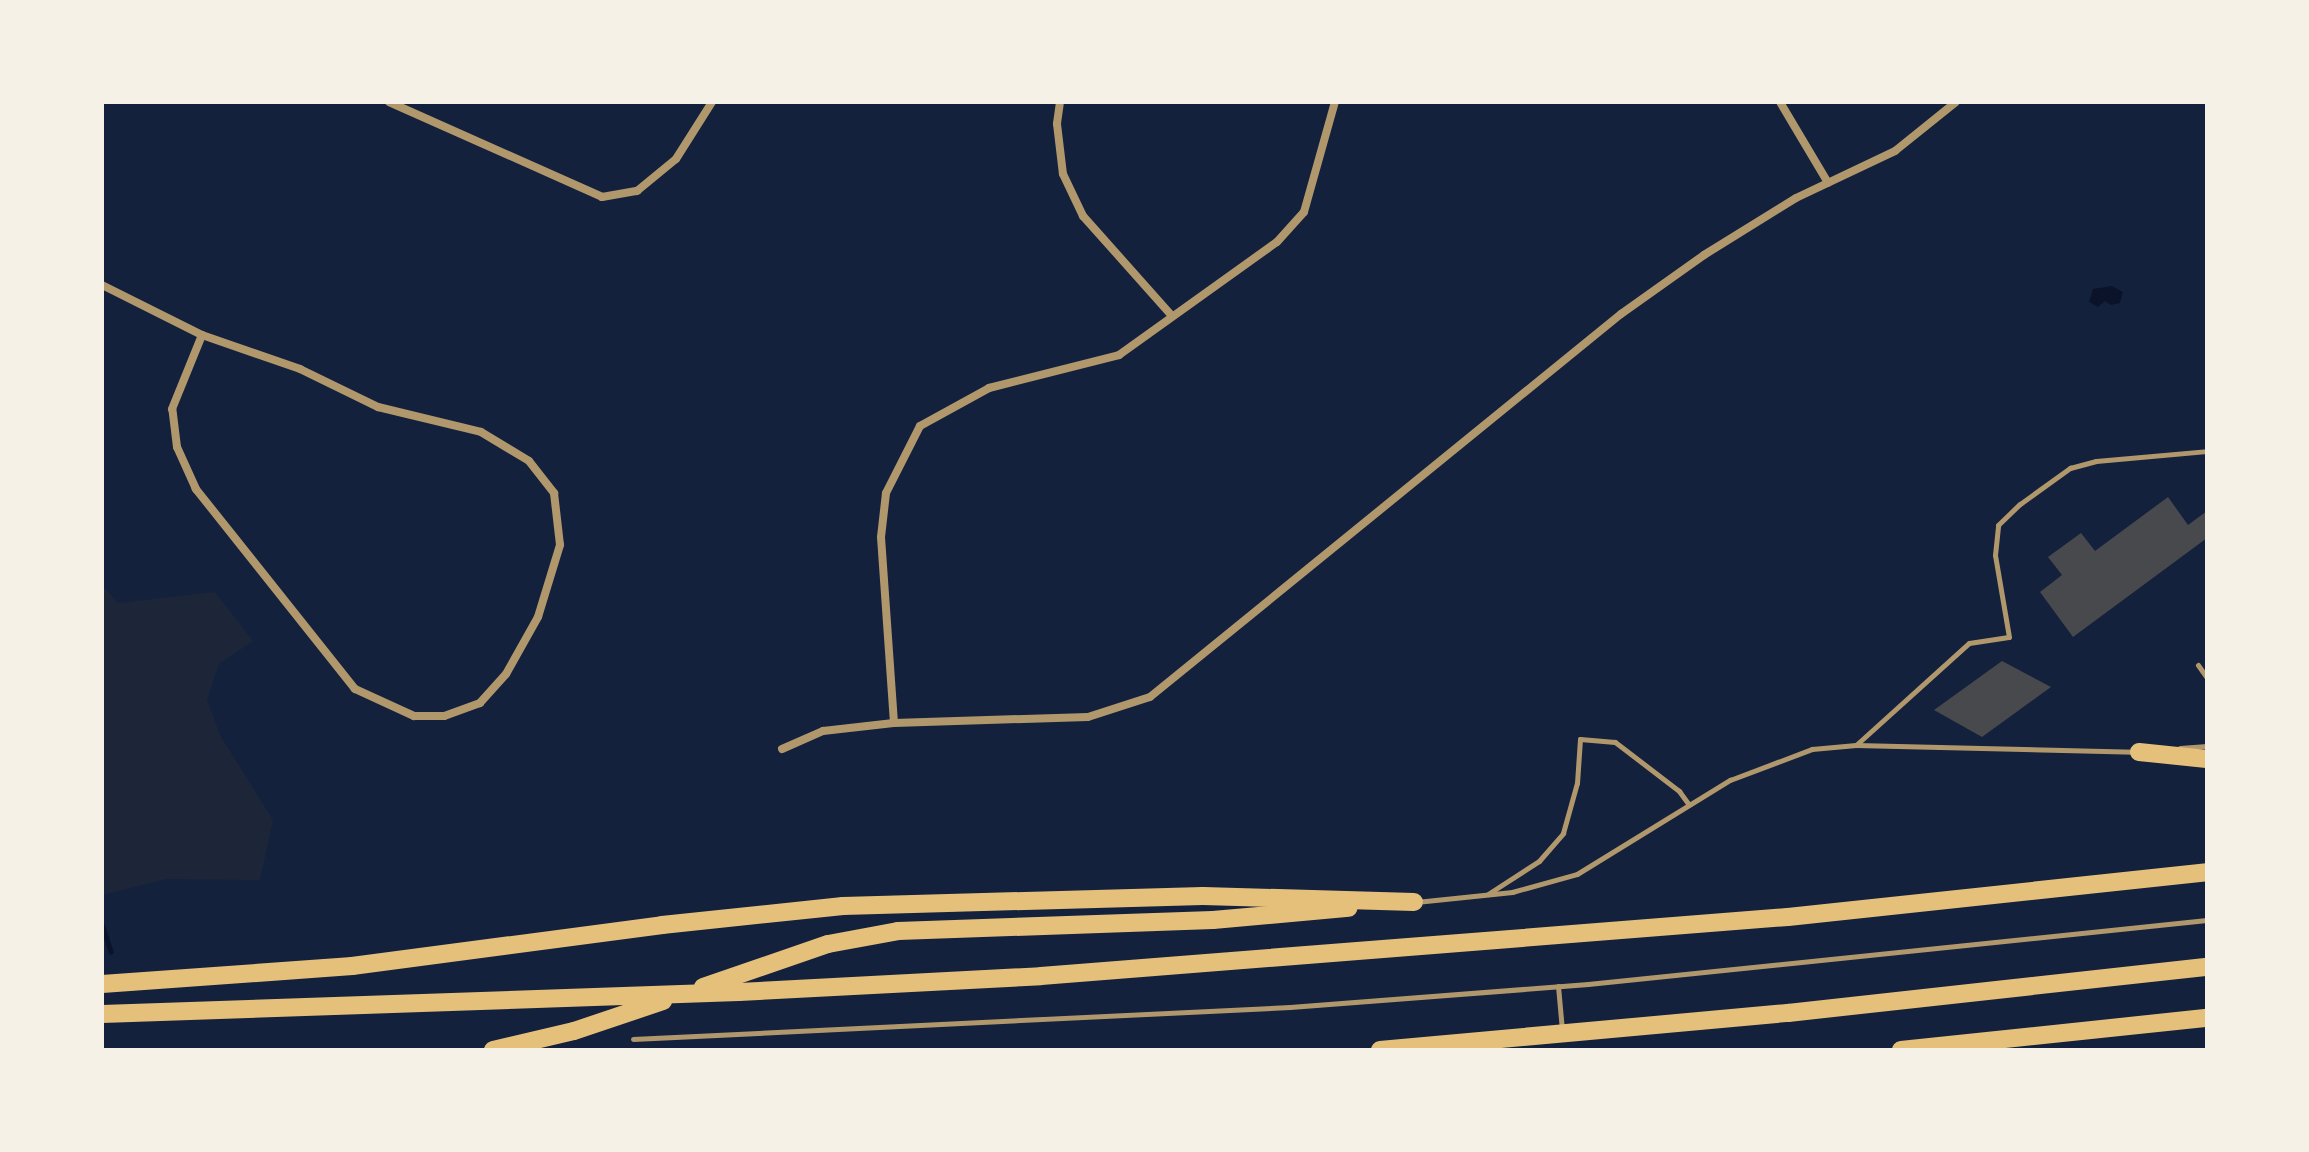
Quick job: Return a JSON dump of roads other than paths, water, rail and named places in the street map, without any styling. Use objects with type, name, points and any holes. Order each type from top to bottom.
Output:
[{"type":"highway","points":[[2139,752],[2207,759]]},
{"type":"highway","points":[[102,1014],[739,992],[1041,976],[1788,917],[2207,872]]},
{"type":"highway","points":[[102,984],[352,966],[662,925],[843,906],[1203,896],[1414,902]]},
{"type":"highway","points":[[493,1050],[574,1031],[828,944],[933,927],[1213,920],[1414,902]]},
{"type":"highway","points":[[1380,1050],[1562,1035],[2207,967]]},
{"type":"highway","points":[[1901,1050],[2207,1018]]},
{"type":"street","points":[[389,102],[602,197],[637,191],[676,159],[712,102]]},
{"type":"street","points":[[1060,102],[1057,124],[1063,174],[1083,216],[1172,316]]},
{"type":"street","points":[[894,723],[881,537],[886,493],[920,426],[989,388],[1119,355],[1277,242],[1304,212],[1335,102]]},
{"type":"street","points":[[1780,102],[1828,183]]},
{"type":"street","points":[[782,749],[823,731],[894,723],[1088,717],[1150,697],[1621,314],[1704,255],[1828,183],[1895,151],[1956,102]]},
{"type":"street","points":[[102,285],[202,335],[300,369],[378,407],[481,432],[529,461],[554,493],[560,545],[538,617],[506,674],[480,703],[444,716],[414,716],[355,689],[196,489],[177,447],[172,409],[202,335]]},
{"type":"lane","points":[[1856,745],[1969,643],[2009,637],[1995,555],[1998,525],[2020,504],[2070,468],[2096,461],[2207,451]]},
{"type":"lane","points":[[2198,665],[2207,678]]},
{"type":"lane","points":[[1487,895],[1539,861],[1563,833],[1577,783],[1580,739],[1615,742],[1679,791],[1689,805]]},
{"type":"lane","points":[[1414,902],[1542,886],[1577,874],[1730,780],[1768,763],[1812,749],[1856,745],[2139,752],[2207,746]]},
{"type":"lane","points":[[633,1039],[1061,1021],[1558,986],[2207,920]]},
{"type":"lane","points":[[1558,986],[1562,1035]]},
{"type":"waterway","points":[[102,925],[111,952]]}]
